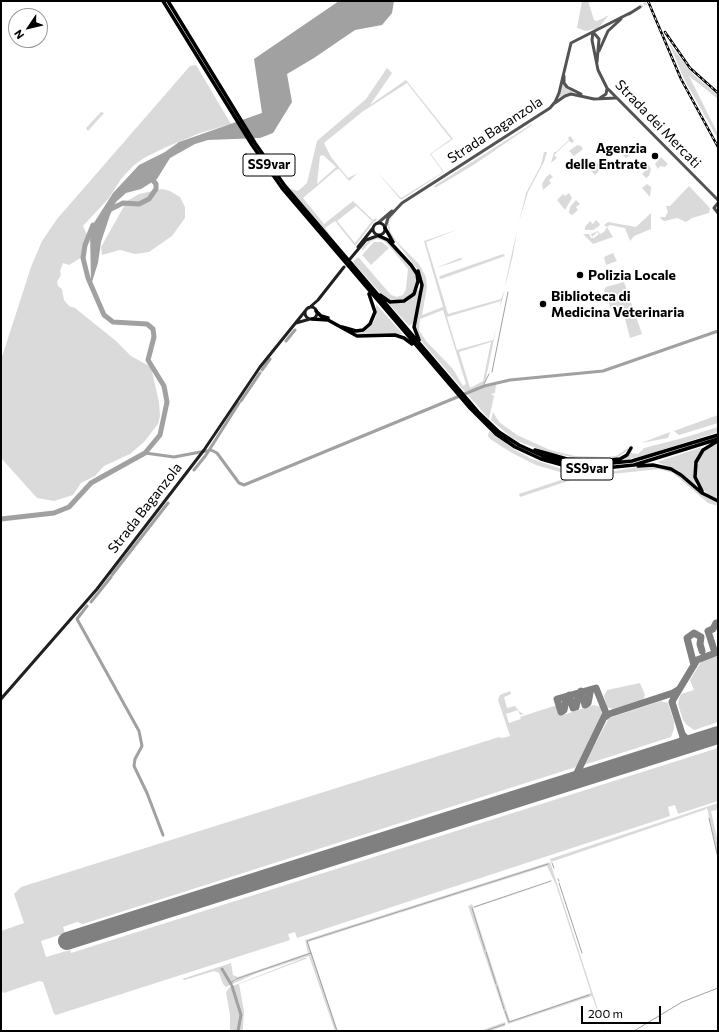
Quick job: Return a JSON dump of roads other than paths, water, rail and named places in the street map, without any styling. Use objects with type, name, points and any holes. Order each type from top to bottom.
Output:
[{"type":"highway","points":[[163,1],[196,51]]},
{"type":"highway","points":[[168,1],[196,51]]},
{"type":"highway","name":"SS9var","points":[[196,51],[266,167],[298,209],[354,272],[436,369],[451,383]]},
{"type":"highway","points":[[385,228],[390,238],[412,263],[420,276],[421,288],[414,328],[417,338],[428,354]]},
{"type":"highway","points":[[360,275],[383,298],[392,302],[400,303],[407,300],[416,290],[418,280],[414,268],[388,240],[379,236]]},
{"type":"highway","points":[[316,311],[322,316],[350,330],[359,331],[368,326],[374,316],[374,305],[370,296],[354,272]]},
{"type":"highway","name":"SS9var","points":[[354,272],[360,275],[451,383],[500,437],[533,456],[566,466],[602,469],[637,464],[718,440]]},
{"type":"highway","points":[[311,319],[329,321],[356,336],[388,334],[402,337],[412,344],[436,369]]},
{"type":"highway","name":"SS9var","points":[[472,407],[495,428],[521,446],[538,454],[563,462],[602,465],[635,460],[718,434]]},
{"type":"highway","points":[[707,496],[697,482],[696,464],[705,448],[718,440]]},
{"type":"highway","points":[[521,446],[556,456],[597,462],[620,459],[627,455],[631,448]]},
{"type":"highway","points":[[602,469],[619,470],[650,464],[664,466],[680,474],[707,496],[718,501]]},
{"type":"main road","points":[[378,223],[382,224],[385,228]]},
{"type":"main road","name":"Strada Baganzola","points":[[350,259],[362,240],[378,223]]},
{"type":"main road","points":[[373,228],[374,233],[379,236]]},
{"type":"main road","name":"Strada Baganzola","points":[[357,249],[368,239],[384,234],[385,228]]},
{"type":"main road","name":"Strada Baganzola","points":[[1,699],[87,600],[204,451],[260,367],[307,309],[318,300],[344,267]]},
{"type":"main road","name":"Strada Baganzola","points":[[311,319],[316,316],[318,300]]},
{"type":"main road","points":[[311,319],[305,316],[307,309],[314,308],[316,311]]},
{"type":"main road","points":[[296,323],[311,319]]},
{"type":"street","name":"Strada dei Mercati","points":[[593,32],[640,7]]},
{"type":"street","name":"Strada dei Mercati","points":[[597,62],[599,51],[608,31],[630,13]]},
{"type":"street","name":"Strada dei Mercati","points":[[593,32],[598,37],[599,51]]},
{"type":"street","name":"Strada dei Mercati","points":[[593,32],[592,42],[600,75],[606,87],[713,195],[718,202],[714,206]]},
{"type":"street","name":"Strada Baganzola","points":[[378,223],[411,197],[546,111],[555,103],[571,43],[593,32]]},
{"type":"street","points":[[564,68],[565,86],[584,96]]},
{"type":"street","points":[[598,99],[606,92],[606,87]]},
{"type":"street","points":[[555,103],[570,94],[598,99],[612,97],[618,100]]},
{"type":"street","points":[[713,195],[714,211],[718,213]]},
{"type":"street","name":"Strada Baganzola","points":[[385,228],[387,220],[394,210]]},
{"type":"waterway","points":[[107,211],[123,203],[139,204],[149,199],[156,189],[156,184],[150,177]]},
{"type":"waterway","points":[[1,519],[54,513],[69,507],[91,483],[145,453],[160,435],[167,402],[164,386],[148,360],[154,337],[153,329],[147,324],[113,322],[104,315],[88,278],[83,258],[85,245],[93,225]]},
{"type":"waterway","points":[[492,372],[508,292]]},
{"type":"waterway","points":[[286,341],[295,330]]},
{"type":"waterway","points":[[145,453],[174,457],[211,450],[217,453],[239,483],[244,485],[484,386],[510,380],[603,371],[718,331]]},
{"type":"waterway","points":[[262,370],[270,359]]},
{"type":"waterway","points":[[241,401],[260,373]]},
{"type":"waterway","points":[[483,386],[489,374]]},
{"type":"waterway","points":[[194,470],[206,455],[239,403]]},
{"type":"waterway","points":[[112,575],[168,503]]},
{"type":"waterway","points":[[91,602],[111,577]]},
{"type":"waterway","points":[[87,606],[77,619],[139,731],[142,746],[135,759],[134,766],[147,793],[163,835]]},
{"type":"waterway","points":[[709,818],[718,858]]},
{"type":"waterway","points":[[552,863],[554,868]]},
{"type":"waterway","points":[[311,953],[307,941],[548,864]]},
{"type":"waterway","points":[[474,907],[551,881]]},
{"type":"waterway","points":[[559,883],[582,953]]},
{"type":"waterway","points":[[472,908],[485,950]]},
{"type":"waterway","points":[[486,952],[496,984]]},
{"type":"waterway","points":[[236,979],[311,953],[337,1031]]},
{"type":"waterway","points":[[222,969],[231,984]]},
{"type":"waterway","points":[[231,983],[234,980]]},
{"type":"waterway","points":[[232,986],[241,1015],[238,1031]]},
{"type":"waterway","points":[[497,986],[504,1009]]},
{"type":"waterway","points":[[634,1031],[682,1002],[718,988]]},
{"type":"waterway","points":[[505,1011],[509,1022],[589,995]]},
{"type":"waterway","points":[[485,1031],[505,1024]]},
{"type":"tunnel","points":[[640,7],[650,1]]},
{"type":"railway","points":[[648,1],[681,79],[718,147]]},
{"type":"railway","points":[[665,32],[690,68],[718,93]]},
{"type":"place","name":"Agenzia delle Entrate","points":[[655,156]]},
{"type":"place","name":"Polizia Locale","points":[[580,275]]},
{"type":"place","name":"Biblioteca di Medicina Veterinaria","points":[[543,304]]}]
